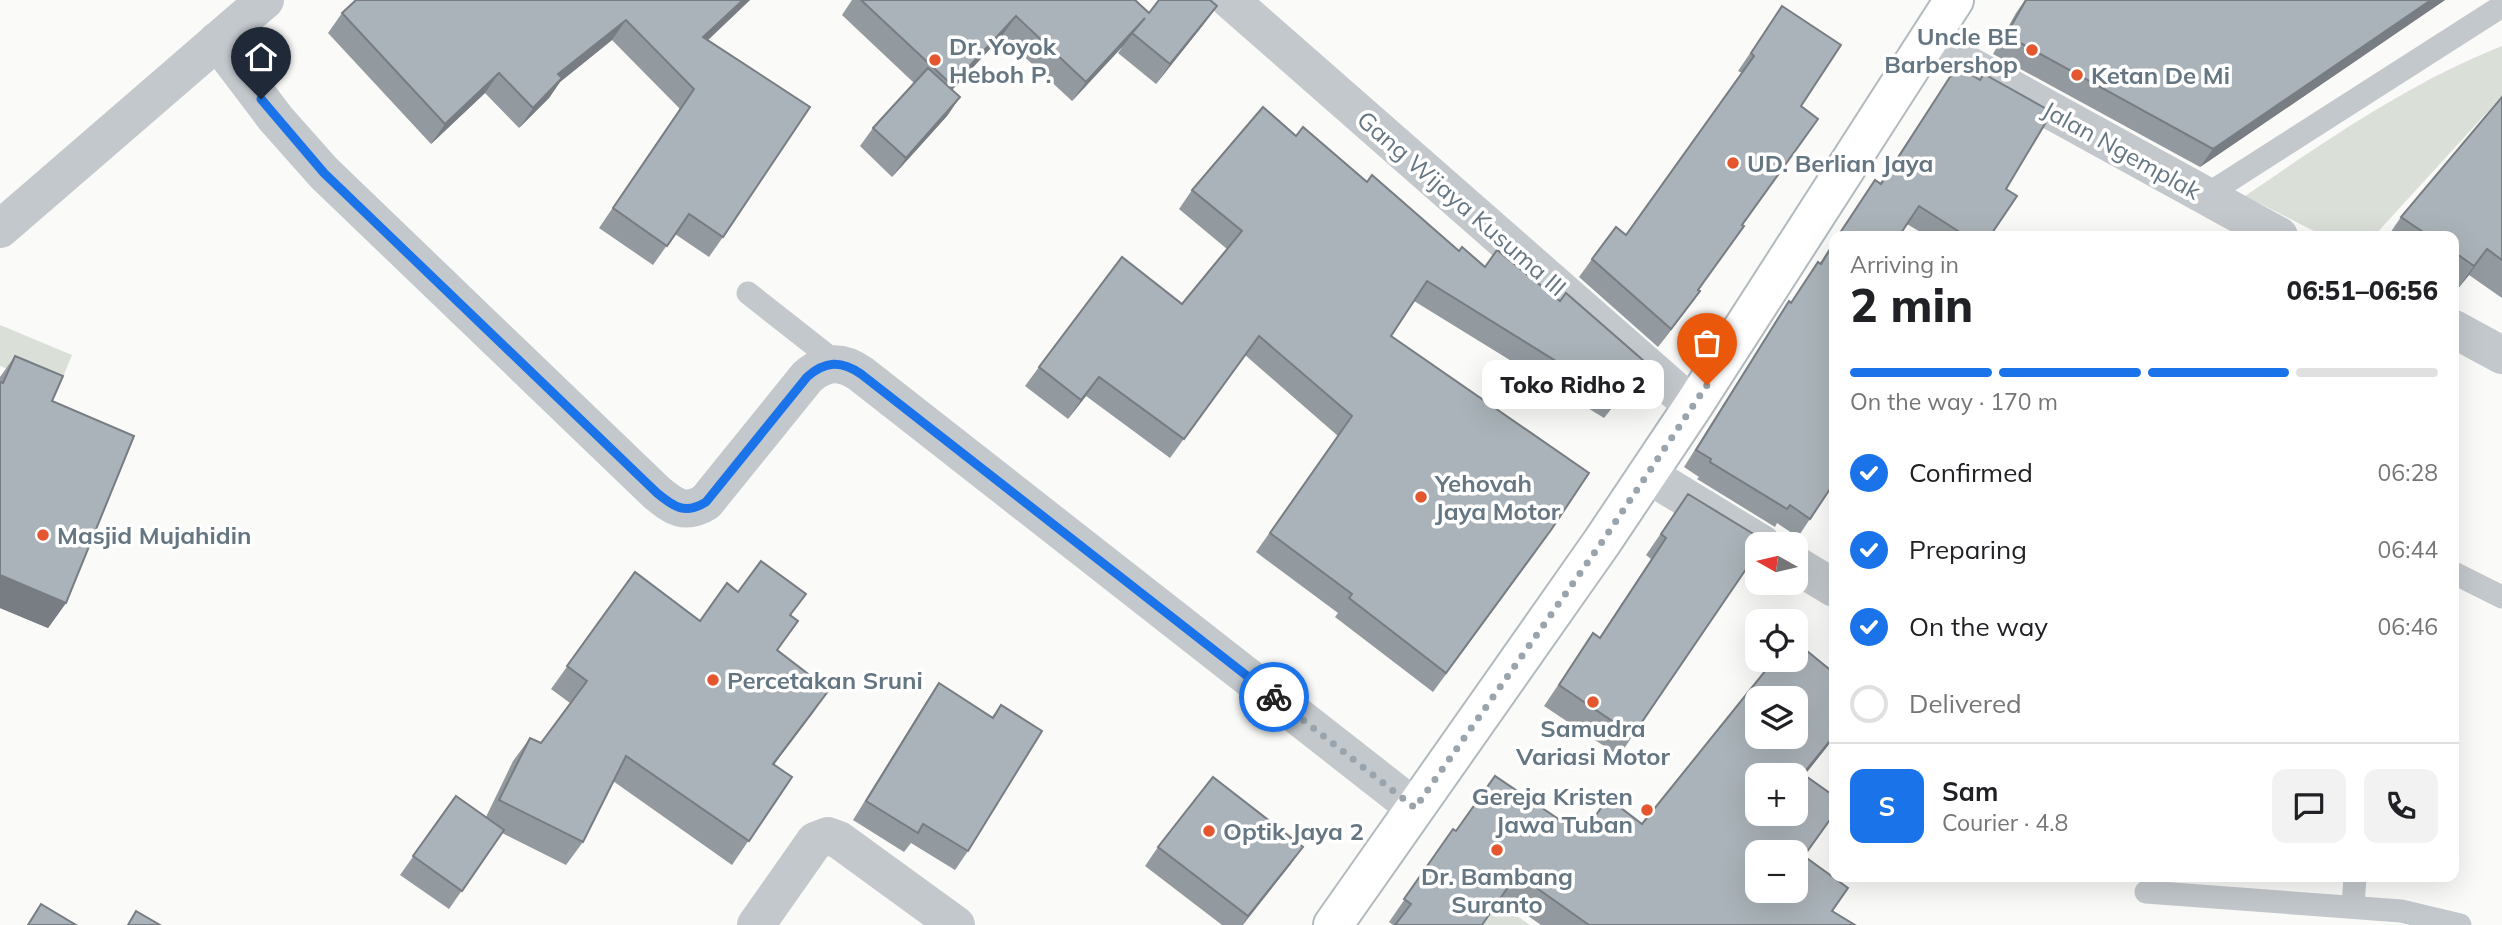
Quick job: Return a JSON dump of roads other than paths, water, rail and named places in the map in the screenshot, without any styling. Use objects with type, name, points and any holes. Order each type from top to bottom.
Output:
[{"type":"main road","points":[[1333,925],[1693,406],[1928,43],[1946,3]]},
{"type":"street","points":[[0,229],[265,0]]},
{"type":"street","name":"Gang Wijaya Kusuma III","points":[[1230,0],[1693,406]]},
{"type":"street","points":[[217,41],[276,119],[324,173],[657,493],[676,507],[687,510],[706,502],[807,377],[823,365],[844,364],[861,374],[1415,808]]},
{"type":"street","name":"Jalan Ngemplak","points":[[1928,43],[2270,231]]},
{"type":"street","points":[[2459,337],[2502,355]]},
{"type":"street","points":[[1647,474],[1745,534]]},
{"type":"street","points":[[1808,572],[1829,585]]},
{"type":"street","points":[[756,925],[815,841],[828,836],[836,837],[956,925]]},
{"type":"lane","points":[[2205,196],[2502,6]]},
{"type":"lane","points":[[748,293],[837,363]]},
{"type":"lane","points":[[2459,576],[2502,597]]},
{"type":"lane","points":[[2353,906],[2355,882]]},
{"type":"lane","points":[[2146,892],[2402,911],[2460,925]]},
{"type":"place","name":"Uncle BE Barbershop","points":[[2032,50]]},
{"type":"place","name":"Dr. Yoyok Heboh P.","points":[[935,60]]},
{"type":"place","name":"Ketan De Mi","points":[[2077,75]]},
{"type":"place","name":"UD. Berlian Jaya","points":[[1733,163]]},
{"type":"place","name":"Toko Ridho 2","points":[[1707,385]]},
{"type":"place","name":"Yehovah Jaya Motor","points":[[1421,497]]},
{"type":"place","name":"Masjid Mujahidin","points":[[43,535]]},
{"type":"place","name":"Percetakan Sruni","points":[[713,680]]},
{"type":"place","name":"Samudra Variasi Motor","points":[[1593,702]]},
{"type":"place","name":"Gereja Kristen Jawa Tuban","points":[[1647,810]]},
{"type":"place","name":"Optik Jaya 2","points":[[1209,831]]},
{"type":"place","name":"Dr. Bambang Suranto","points":[[1497,850]]}]
